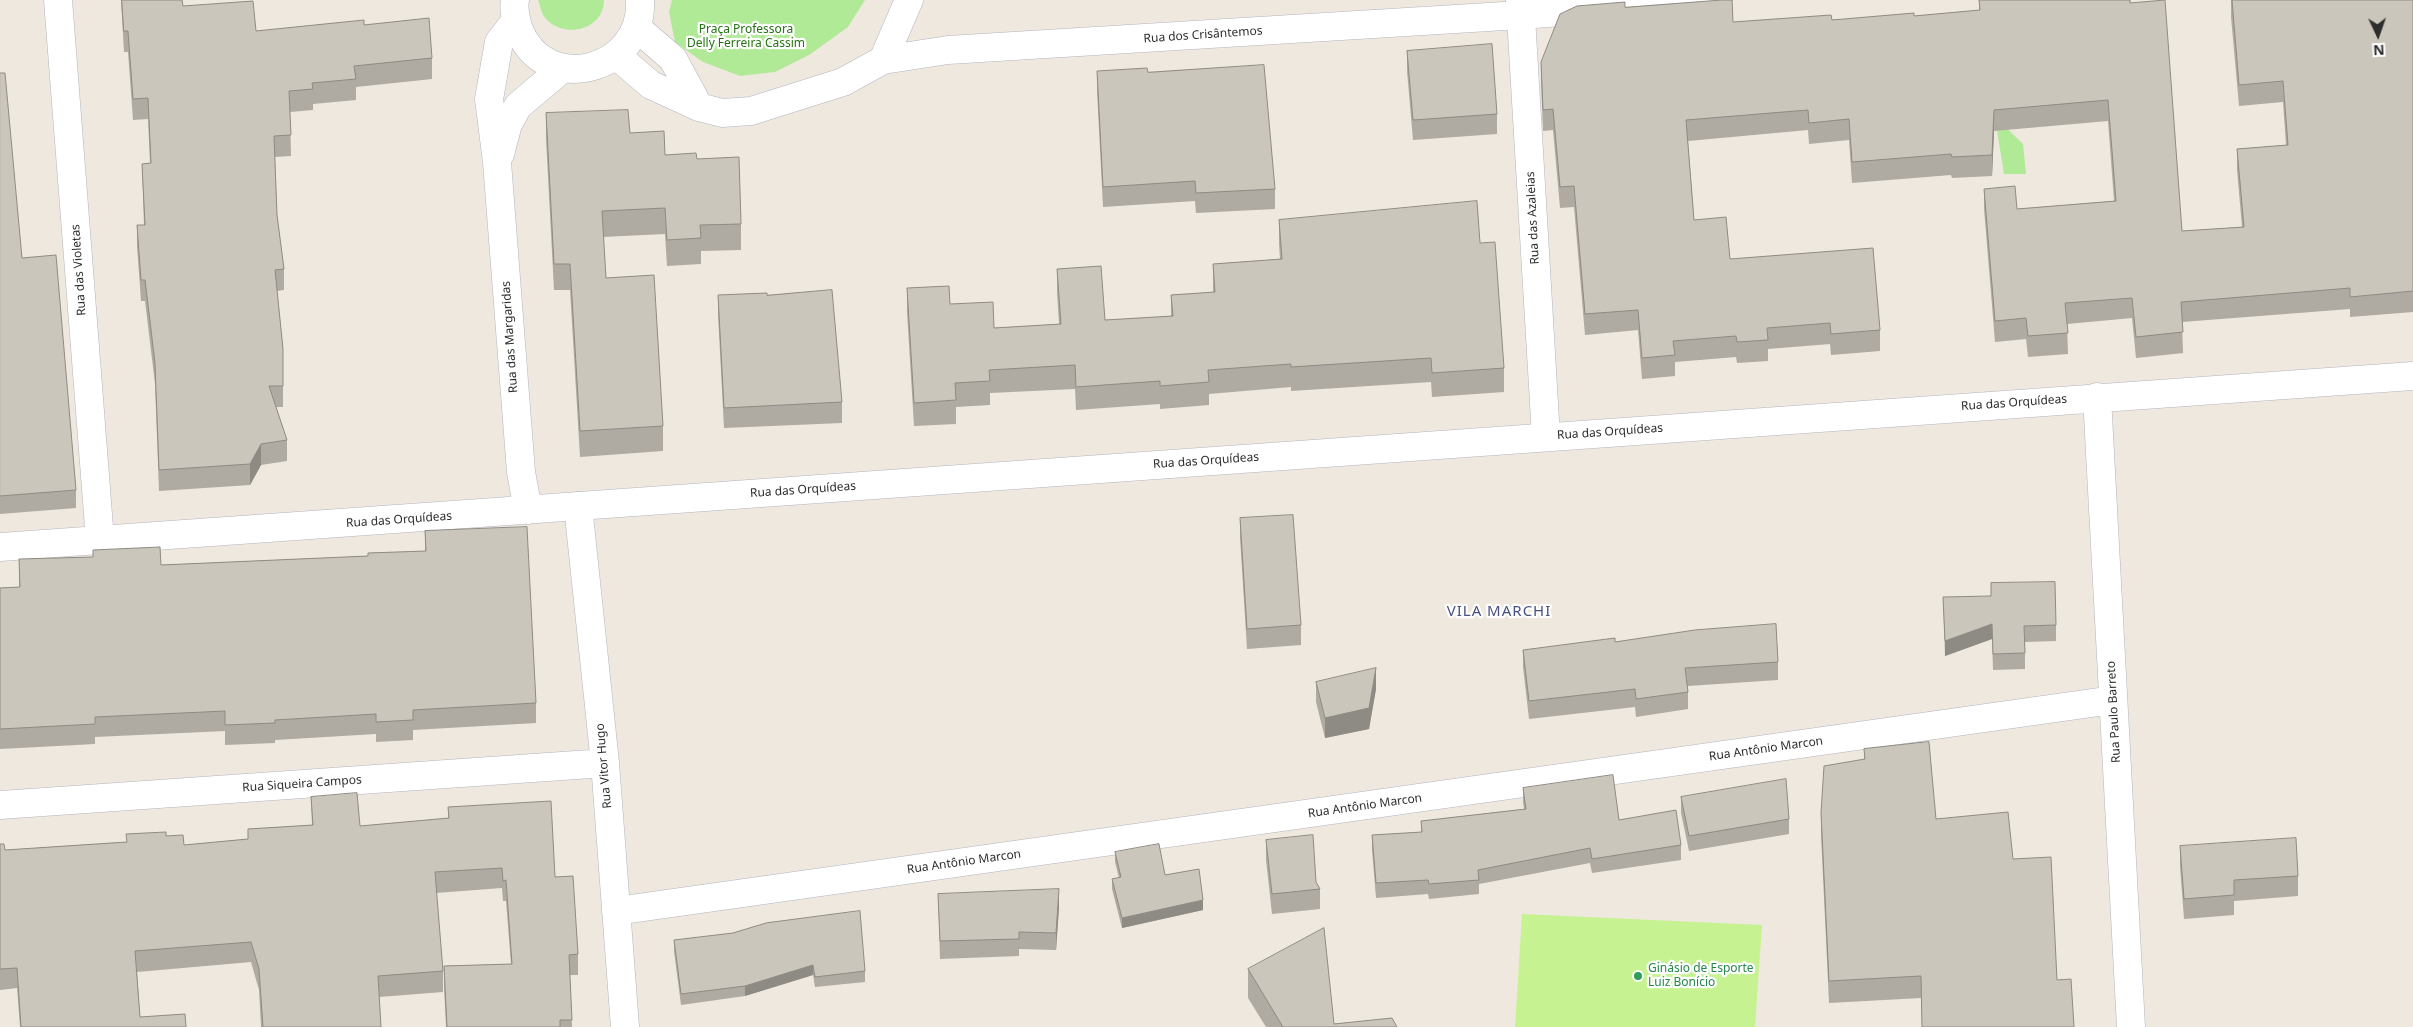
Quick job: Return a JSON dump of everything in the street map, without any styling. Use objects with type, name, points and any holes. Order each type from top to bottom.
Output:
[{"type":"street","name":"Rua das Violetas","points":[[58,0],[100,540]]},
{"type":"street","points":[[515,10],[522,36],[533,51],[547,61],[563,68],[582,69],[600,65],[617,56],[628,44],[637,28],[641,12],[640,0]]},
{"type":"street","points":[[883,60],[909,0]]},
{"type":"street","name":"Rua dos Crisântemos","points":[[617,56],[651,85],[699,106],[722,113],[751,110],[844,82],[883,60],[948,50],[1521,8],[1718,0]]},
{"type":"street","name":"Rua das Azaleias","points":[[1521,8],[1546,437]]},
{"type":"street","name":"Rua das Margaridas","points":[[515,10],[499,42],[492,72],[490,99],[497,162],[521,472],[528,510]]},
{"type":"street","points":[[637,28],[673,60],[699,106]]},
{"type":"street","name":"Rua das Margaridas","points":[[497,162],[508,124],[518,106],[563,68]]},
{"type":"street","name":"Rua das Orquídeas","points":[[0,547],[2097,396],[2413,376]]},
{"type":"street","name":"Rua Paulo Barreto","points":[[2097,396],[2130,1027]]},
{"type":"street","name":"Rua Vitor Hugo","points":[[578,506],[605,763],[625,1027]]},
{"type":"street","name":"Rua Antônio Marcon","points":[[616,911],[2113,700]]},
{"type":"street","name":"Rua Siqueira Campos","points":[[0,806],[605,763]]},
{"type":"green space","points":[[538,0],[604,0],[602,11],[597,19],[580,29],[569,30],[559,28],[550,23],[543,15]]},
{"type":"green space","name":"Praça Professora Delly Ferreira Cassim","points":[[672,0],[865,0],[848,27],[809,55],[775,72],[740,76],[703,62],[675,42],[669,12]]},
{"type":"green space","points":[[1981,103],[2023,144],[2026,174],[2004,174],[1997,131]]},
{"type":"green space","name":"Ginásio de Esporte Luiz Bonício","points":[[1522,914],[1762,925],[1755,1027],[1515,1027]]},
{"type":"building","points":[[122,0],[182,0],[183,6],[253,1],[256,31],[364,20],[364,25],[429,18],[432,58],[354,66],[356,79],[312,83],[313,89],[289,91],[291,135],[274,136],[277,215],[284,269],[275,270],[283,349],[283,386],[269,386],[287,440],[261,444],[250,464],[159,470],[155,363],[145,280],[141,280],[137,225],[145,225],[142,164],[151,163],[148,98],[133,99],[128,31],[124,31]]},
{"type":"building","points":[[1732,0],[1733,22],[1831,15],[1832,20],[1914,13],[1914,16],[1980,10],[1979,0],[2130,0],[2130,3],[2165,0],[2182,231],[2244,227],[2237,149],[2288,145],[2283,81],[2239,85],[2232,0],[2413,0],[2413,291],[2350,297],[2350,288],[2181,302],[2183,332],[2136,337],[2132,298],[2065,303],[2068,333],[2028,336],[2026,318],[1995,321],[1984,189],[2015,186],[2017,209],[2116,201],[2108,100],[1994,110],[1992,155],[1952,157],[1951,154],[1852,162],[1849,119],[1809,123],[1808,110],[1686,120],[1694,220],[1726,217],[1730,259],[1873,248],[1880,330],[1831,334],[1830,323],[1767,328],[1768,340],[1737,342],[1736,336],[1673,341],[1675,355],[1642,358],[1638,310],[1585,314],[1574,186],[1560,187],[1553,109],[1543,110],[1541,62],[1560,14],[1577,6],[1625,2],[1625,7]]},
{"type":"building","points":[[1492,44],[1497,114],[1413,120],[1407,51]]},
{"type":"building","points":[[1264,65],[1275,189],[1196,193],[1195,181],[1103,187],[1097,71],[1147,68],[1148,72]]},
{"type":"building","points":[[0,73],[5,73],[22,258],[56,255],[76,490],[0,496]]},
{"type":"building","points":[[628,110],[630,133],[664,131],[665,155],[696,153],[697,159],[739,157],[741,224],[700,225],[701,238],[667,240],[665,208],[602,211],[606,278],[654,275],[663,426],[580,431],[570,264],[554,264],[546,113]]},
{"type":"building","points":[[1477,201],[1480,243],[1495,242],[1504,368],[1432,373],[1431,358],[1291,367],[1291,364],[1208,370],[1209,382],[1160,386],[1160,381],[1076,387],[1075,365],[989,370],[990,381],[955,383],[956,400],[914,403],[907,288],[949,286],[950,304],[993,302],[994,328],[1061,324],[1057,269],[1101,266],[1105,320],[1173,316],[1171,295],[1215,292],[1213,264],[1282,259],[1279,220]]},
{"type":"building","points":[[832,290],[842,402],[724,408],[718,295],[767,293],[767,295]]},
{"type":"building","points":[[1293,515],[1301,625],[1247,629],[1240,518]]},
{"type":"building","points":[[527,527],[536,703],[413,710],[413,720],[376,722],[376,714],[275,720],[275,723],[225,725],[225,711],[95,717],[95,724],[0,729],[0,588],[20,587],[19,559],[93,557],[93,550],[160,547],[161,565],[368,556],[368,553],[426,551],[425,531]]},
{"type":"building","points":[[2055,582],[2056,625],[2024,626],[2025,653],[1993,654],[1992,624],[1945,641],[1943,597],[1991,596],[1991,583]]},
{"type":"building","points":[[1776,624],[1778,662],[1685,668],[1688,692],[1636,699],[1635,689],[1529,701],[1523,650],[1615,638],[1615,642],[1695,630]]},
{"type":"building","points":[[1376,668],[1369,708],[1325,718],[1316,682]]},
{"type":"building","points":[[1929,742],[1936,819],[2008,812],[2013,859],[2051,857],[2057,980],[2071,979],[2074,1027],[1922,1027],[1921,976],[1829,981],[1821,813],[1824,766],[1865,759],[1864,749]]},
{"type":"building","points":[[1613,775],[1619,820],[1676,810],[1681,845],[1592,859],[1590,848],[1478,870],[1479,880],[1429,884],[1428,880],[1376,883],[1372,835],[1422,832],[1421,821],[1526,809],[1523,788]]},
{"type":"building","points":[[1786,779],[1789,819],[1689,836],[1681,797]]},
{"type":"building","points":[[357,793],[360,826],[449,818],[448,807],[551,801],[555,877],[573,876],[578,954],[569,955],[572,1020],[560,1020],[560,1027],[447,1027],[444,966],[512,964],[506,880],[503,881],[502,868],[435,872],[443,971],[378,976],[381,1027],[263,1027],[259,969],[251,942],[135,951],[140,1017],[185,1014],[186,1027],[21,1027],[17,968],[0,969],[0,844],[4,844],[5,850],[127,842],[126,834],[166,832],[166,836],[183,835],[184,845],[248,839],[248,829],[313,825],[311,797]]},
{"type":"building","points":[[1313,835],[1316,882],[1320,889],[1272,894],[1266,840]]},
{"type":"building","points":[[2296,838],[2298,876],[2234,880],[2234,895],[2184,899],[2180,846]]},
{"type":"building","points":[[1159,844],[1165,875],[1199,869],[1203,900],[1122,918],[1112,879],[1121,877],[1115,852]]},
{"type":"building","points":[[1059,889],[1056,933],[1019,932],[1019,939],[940,941],[938,894]]},
{"type":"building","points":[[860,911],[865,971],[815,977],[813,965],[745,986],[681,994],[674,940],[733,933],[766,923]]},
{"type":"building","points":[[1324,928],[1334,1024],[1392,1018],[1397,1027],[1283,1027],[1248,969]]},
{"type":"place","name":"Ginásio de Esporte Luiz Bonício","points":[[1638,976]]},
{"type":"district","name":"VILA MARCHI","points":[[1499,612]]}]
